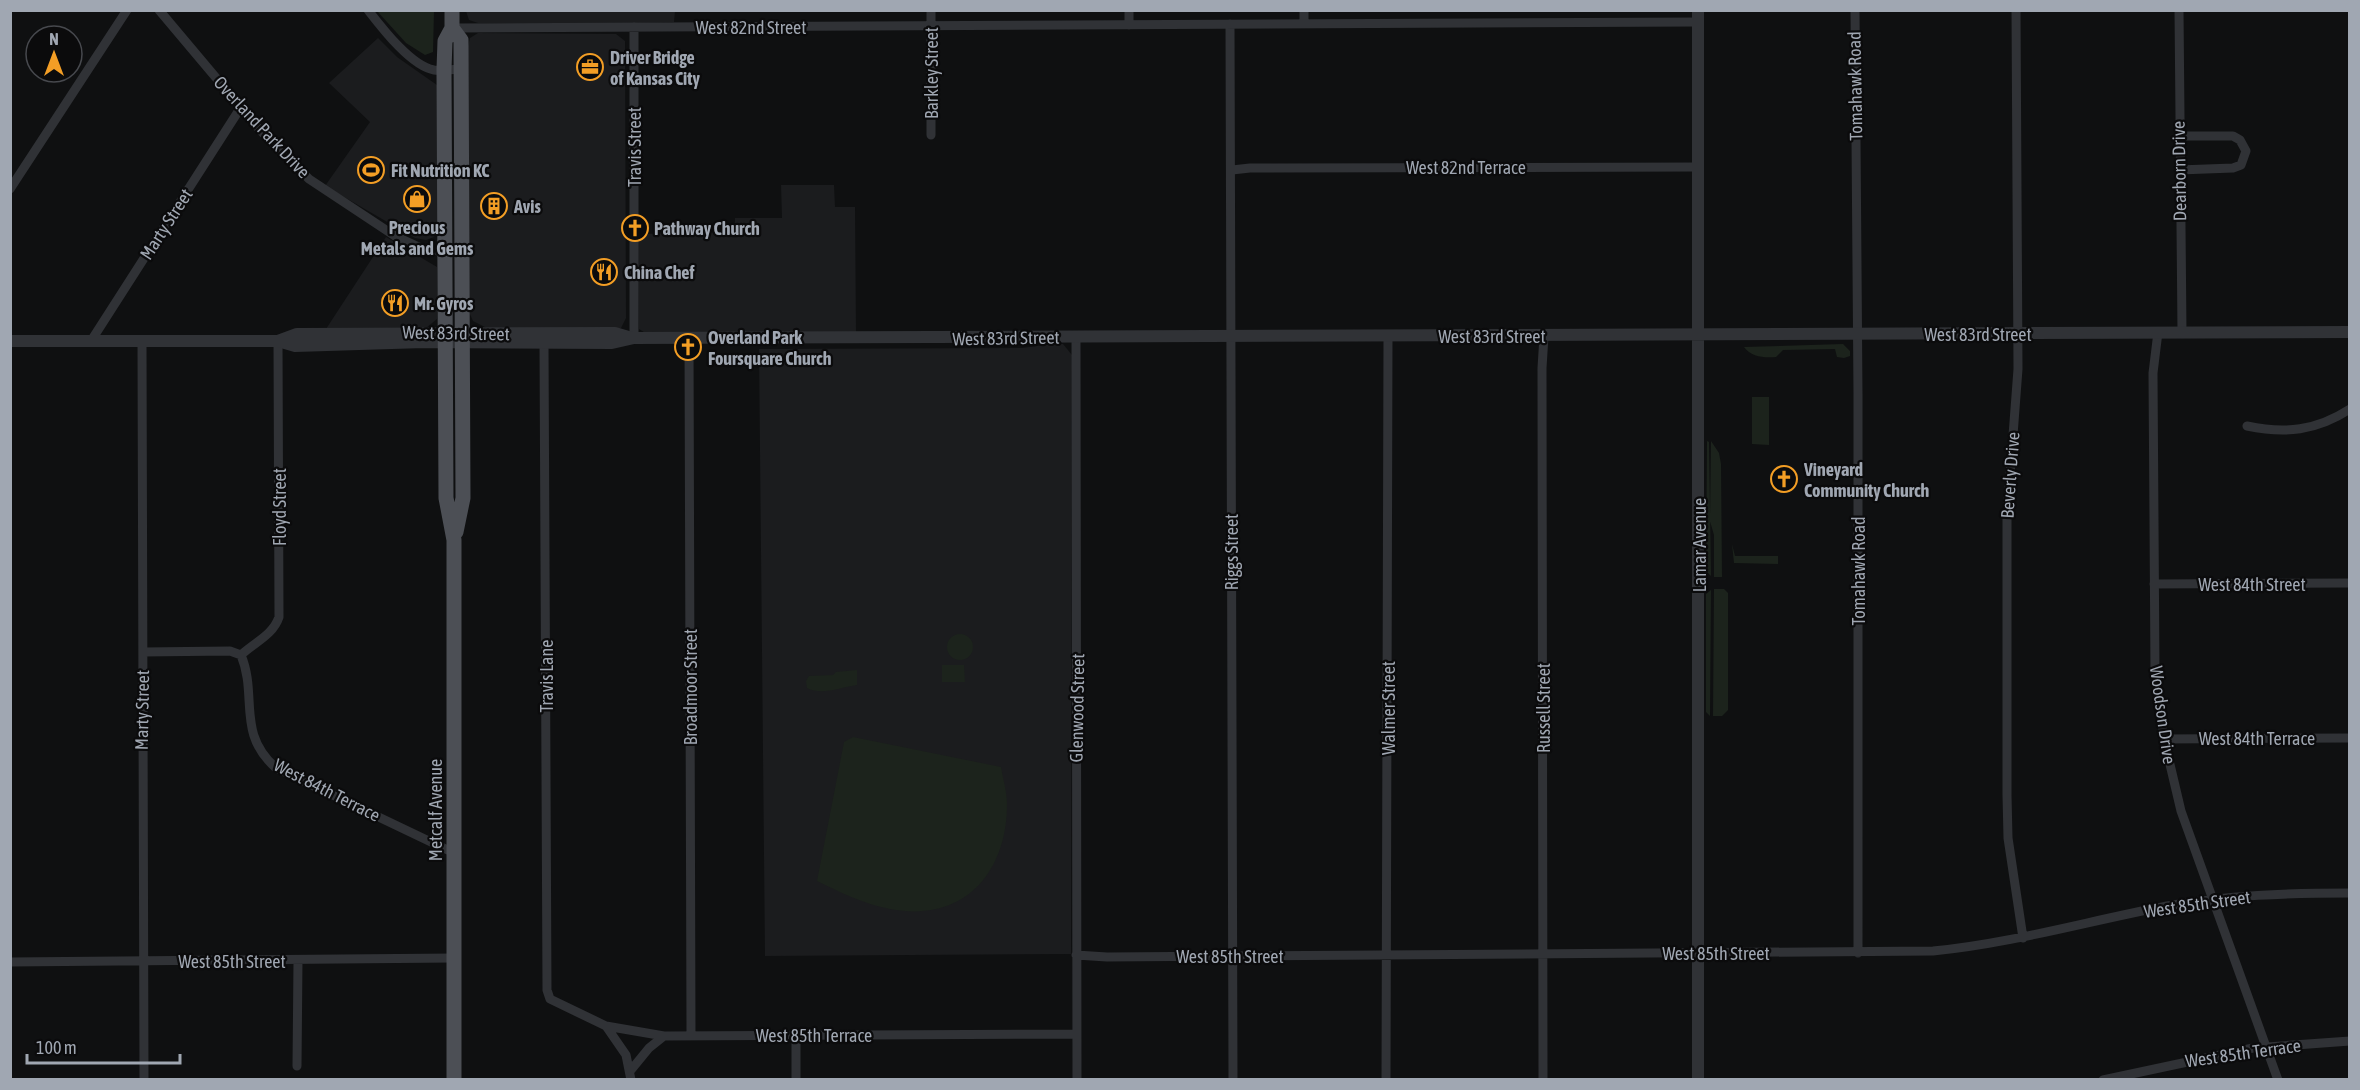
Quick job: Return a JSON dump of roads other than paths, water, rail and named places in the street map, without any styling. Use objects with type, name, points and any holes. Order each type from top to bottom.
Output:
[{"type":"main road","name":"Metcalf Avenue","points":[[452,10],[452,28],[445,41],[444,69],[446,498],[454,540],[454,1080]]},
{"type":"main road","name":"Metcalf Avenue","points":[[452,28],[460,40],[462,69],[464,338],[463,498],[454,540]]},
{"type":"street","points":[[10,189],[127,10]]},
{"type":"street","name":"Overland Park Drive","points":[[159,10],[285,158],[328,194],[408,242],[421,248],[445,252]]},
{"type":"street","points":[[368,10],[402,50],[417,61],[432,70],[462,69]]},
{"type":"street","name":"Barkley Street","points":[[931,10],[931,135]]},
{"type":"street","points":[[1129,10],[1129,25]]},
{"type":"street","points":[[1304,10],[1304,24]]},
{"type":"street","name":"Tomahawk Road","points":[[1855,10],[1858,334],[1858,952]]},
{"type":"street","name":"Beverly Drive","points":[[2016,10],[2018,369],[2007,514],[2007,795],[2008,838],[2023,938]]},
{"type":"street","name":"Dearborn Drive","points":[[2179,10],[2178,136],[2182,332]]},
{"type":"street","name":"West 82nd Street","points":[[452,28],[1304,24],[1698,16]]},
{"type":"street","name":"Lamar Avenue","points":[[1698,16],[1698,1080]]},
{"type":"street","name":"Riggs Street","points":[[1230,24],[1233,1080]]},
{"type":"street","name":"Travis Street","points":[[634,27],[634,338]]},
{"type":"street","name":"Marty Street","points":[[91,341],[241,107]]},
{"type":"street","points":[[2178,136],[2233,136],[2240,140],[2246,151],[2241,165],[2232,168],[2179,170]]},
{"type":"street","name":"West 82nd Terrace","points":[[1232,171],[1262,168],[1699,166]]},
{"type":"street","name":"Woodson Drive","points":[[2158,332],[2153,373],[2155,673],[2164,739],[2181,811],[2278,1080]]},
{"type":"street","name":"West 83rd Street","points":[[10,341],[278,341],[297,334],[464,338],[615,333],[634,338],[688,339],[2349,332]]},
{"type":"street","name":"Walmer Street","points":[[1386,1080],[1386,954],[1389,923],[1388,336]]},
{"type":"street","name":"Russell Street","points":[[1543,1080],[1542,368],[1544,336]]},
{"type":"street","name":"Glenwood Street","points":[[1076,337],[1077,1080]]},
{"type":"street","name":"West 83rd Street","points":[[464,338],[544,344],[612,343],[634,338]]},
{"type":"street","name":"Broadmoor Street","points":[[688,339],[691,1035]]},
{"type":"street","name":"Marty Street","points":[[142,341],[144,1080]]},
{"type":"street","name":"Floyd Street","points":[[242,655],[256,641],[275,629],[279,618],[278,341]]},
{"type":"street","name":"Travis Lane","points":[[544,344],[547,990],[550,999],[557,1004]]},
{"type":"street","points":[[2247,426],[2282,432],[2296,431],[2329,421],[2349,409]]},
{"type":"street","name":"West 84th Street","points":[[2154,584],[2349,583]]},
{"type":"street","points":[[143,652],[230,651],[242,655]]},
{"type":"street","name":"West 84th Terrace","points":[[242,655],[246,666],[254,737],[265,758],[276,768],[454,853]]},
{"type":"street","name":"West 84th Terrace","points":[[2164,739],[2349,738]]},
{"type":"street","name":"West 85th Street","points":[[1076,955],[1933,951],[2023,938],[2168,906],[2212,899],[2268,894],[2349,893]]},
{"type":"street","name":"West 85th Street","points":[[10,962],[454,958]]},
{"type":"street","points":[[297,1065],[298,961]]},
{"type":"street","name":"West 85th Terrace","points":[[557,1004],[606,1026],[664,1035],[1076,1034]]},
{"type":"street","points":[[606,1026],[626,1055],[631,1075]]},
{"type":"street","points":[[631,1075],[649,1048],[664,1035]]},
{"type":"street","points":[[796,1035],[796,1080]]},
{"type":"street","name":"West 85th Terrace","points":[[2103,1080],[2179,1062],[2266,1047],[2349,1041]]},
{"type":"place","name":"Driver Bridge of Kansas City","points":[[590,67]]},
{"type":"place","name":"Fit Nutrition KC","points":[[371,170]]},
{"type":"place","name":"Precious Metals and Gems","points":[[417,199]]},
{"type":"place","name":"Avis","points":[[494,206]]},
{"type":"place","name":"Pathway Church","points":[[635,228]]},
{"type":"place","name":"China Chef","points":[[604,272]]},
{"type":"place","name":"Mr. Gyros","points":[[395,303]]},
{"type":"place","name":"Overland Park Foursquare Church","points":[[688,347]]},
{"type":"place","name":"Vineyard Community Church","points":[[1784,479]]}]
